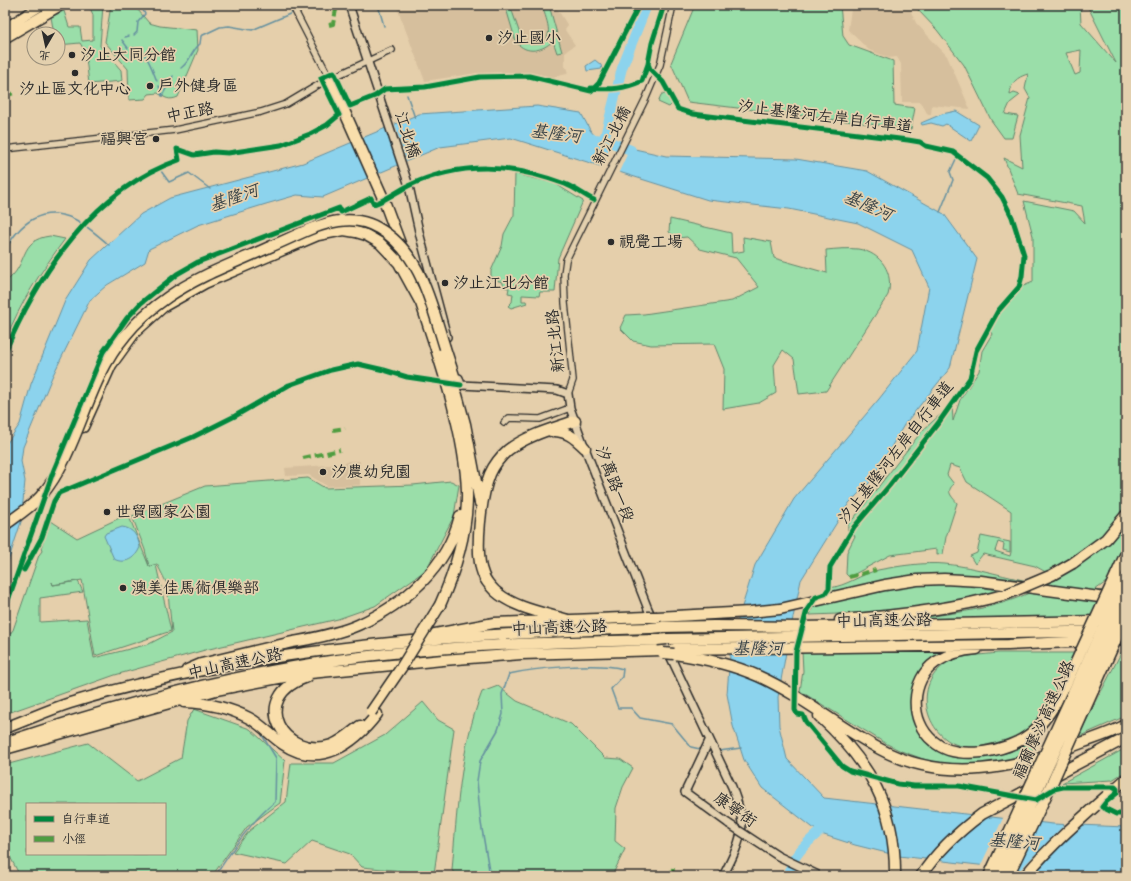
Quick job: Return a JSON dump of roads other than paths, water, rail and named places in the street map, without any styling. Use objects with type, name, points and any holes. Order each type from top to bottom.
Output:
[{"type":"highway","points":[[176,702],[201,702],[232,710],[251,719],[284,744],[300,752],[309,754],[327,753],[347,745],[360,734],[442,607],[461,546],[469,475],[470,446],[457,395],[457,386],[421,303],[382,198],[330,79]]},
{"type":"highway","points":[[5,525],[34,504],[42,494],[63,459],[111,355],[124,337],[147,313],[169,296],[200,278],[306,231],[332,223],[352,221],[363,222],[377,227],[392,238],[413,261],[421,276],[442,352],[456,423],[469,475],[481,511]]},
{"type":"highway","points":[[5,529],[40,503],[54,486],[65,468],[111,366],[135,332],[164,306],[205,283],[318,235],[344,230],[366,235],[380,243],[399,263],[421,303]]},
{"type":"highway","points":[[568,620],[527,608],[496,592],[488,583],[483,573],[479,554],[481,511],[488,480],[498,460],[520,443],[543,432],[575,421]]},
{"type":"highway","points":[[543,432],[562,432],[574,438],[585,448]]},
{"type":"highway","points":[[168,677],[201,664],[328,634],[357,625],[399,603],[425,581],[445,551],[459,521],[469,475]]},
{"type":"highway","points":[[802,633],[882,616],[975,603],[1007,594],[1052,575],[1073,563],[1106,539],[1126,515]]},
{"type":"highway","points":[[1126,553],[1122,577],[1064,688],[1052,711],[1029,735],[1015,743],[978,753],[959,753],[945,749],[933,742],[925,732],[916,710],[917,690],[927,671],[936,662],[950,654],[974,649],[1008,645],[1126,639]]},
{"type":"highway","name":"福爾摩沙高速公路","points":[[988,876],[1122,577]]},
{"type":"highway","points":[[398,642],[463,627],[494,623],[652,617],[780,609],[917,580],[960,578],[1126,600]]},
{"type":"highway","name":"福爾摩沙高速公路","points":[[998,876],[1126,596]]},
{"type":"highway","points":[[1008,876],[1052,783],[1126,617]]},
{"type":"highway","name":"中山高速公路","points":[[5,742],[72,720],[209,684],[339,660],[425,651],[538,643],[662,640],[715,643],[802,633],[1126,621]]},
{"type":"highway","name":"中山高速公路","points":[[5,728],[69,704],[168,677],[281,657],[398,642],[657,627],[714,626],[802,633],[1126,631]]},
{"type":"highway","points":[[802,633],[1008,645]]},
{"type":"highway","points":[[5,749],[216,690],[253,682],[333,671],[521,654],[668,651],[715,643]]},
{"type":"highway","points":[[668,651],[716,662],[758,676],[797,698],[881,750],[919,764],[941,768],[974,770],[996,768],[1027,762],[1126,725]]},
{"type":"highway","points":[[333,671],[305,678],[293,683],[283,691],[277,700],[276,718],[286,736],[309,747],[333,744],[360,726],[374,713]]},
{"type":"highway","points":[[797,698],[839,734],[856,754],[873,780],[885,806],[892,829],[895,876]]},
{"type":"highway","points":[[921,876],[945,845],[962,829],[982,814],[1126,738]]},
{"type":"highway","points":[[1025,876],[1077,822],[1126,779]]},
{"type":"main road","points":[[5,28],[42,5]]},
{"type":"main road","points":[[5,38],[61,5]]},
{"type":"street","points":[[349,5],[368,61]]},
{"type":"street","name":"新江北橋","points":[[596,196],[646,98],[660,65],[674,5]]},
{"type":"street","points":[[294,10],[330,79]]},
{"type":"street","name":"中正路","points":[[5,149],[175,130],[261,112],[286,104],[330,79],[392,50]]},
{"type":"street","name":"江北橋","points":[[368,61],[408,182],[434,289],[461,385],[557,390],[568,394]]},
{"type":"street","name":"新江北路","points":[[568,394],[573,380],[565,304],[564,274],[566,260],[596,196]]},
{"type":"street","name":"汐萬路一段","points":[[568,394],[570,408],[648,609],[732,787],[740,810],[742,824],[736,849],[723,876]]},
{"type":"street","points":[[504,424],[509,418],[540,419],[570,408]]},
{"type":"street","name":"康寧街","points":[[709,741],[685,792],[778,856],[819,876]]},
{"type":"water","points":[[595,60],[601,65],[602,69],[587,71],[586,66]]},
{"type":"water","name":"基隆河","points":[[537,106],[581,113],[590,130],[599,141],[666,156],[796,159],[867,171],[944,214],[977,259],[950,368],[904,425],[871,481],[849,503],[801,580],[778,697],[779,726],[787,759],[824,798],[1053,824],[1126,827],[1126,876],[1058,874],[899,856],[855,845],[821,834],[762,788],[744,760],[733,726],[727,694],[731,642],[755,565],[794,499],[879,399],[917,351],[929,287],[912,250],[858,223],[789,209],[708,200],[511,138],[440,147],[323,197],[297,195],[198,225],[149,249],[145,262],[107,285],[90,300],[52,377],[23,447],[21,461],[25,481],[21,522],[5,571],[5,446],[20,424],[31,384],[65,301],[91,260],[141,214],[170,198],[303,163],[419,114]]},
{"type":"water","points":[[956,111],[979,125],[971,141],[946,124],[942,126],[931,123],[922,125],[921,123],[942,114]]},
{"type":"water","points":[[122,527],[132,531],[138,540],[140,547],[136,554],[130,559],[126,561],[118,561],[114,559],[104,536],[106,533]]},
{"type":"waterway","points":[[125,5],[143,10],[145,14],[138,22],[137,32],[134,35]]},
{"type":"waterway","points":[[181,68],[200,44],[201,36],[220,27],[229,26],[252,30],[304,8],[330,5]]},
{"type":"waterway","points":[[378,5],[384,26]]},
{"type":"waterway","points":[[604,140],[622,68],[647,5]]},
{"type":"waterway","points":[[125,37],[129,36]]},
{"type":"waterway","points":[[122,40],[128,48]]},
{"type":"waterway","points":[[133,48],[138,49],[145,56],[157,81]]},
{"type":"waterway","points":[[162,96],[173,76]]},
{"type":"waterway","points":[[159,86],[162,96]]},
{"type":"waterway","points":[[407,95],[415,118]]},
{"type":"waterway","name":"基隆河","points":[[585,138],[604,140],[631,150]]},
{"type":"waterway","points":[[940,212],[953,180],[950,172],[957,157]]},
{"type":"waterway","points":[[161,171],[169,182],[189,173],[210,189]]},
{"type":"waterway","points":[[5,251],[17,232],[25,225],[33,219],[52,214],[62,215],[74,219],[87,227],[109,245]]},
{"type":"waterway","points":[[490,876],[481,823],[477,781],[480,761],[498,730],[503,714],[502,694],[509,674],[534,670],[583,666],[623,669],[622,677],[611,689],[618,708],[631,708],[640,718],[672,724],[691,747],[700,749]]},
{"type":"waterway","points":[[215,876],[250,827],[275,802],[276,758],[262,735]]},
{"type":"waterway","points":[[719,751],[741,748]]},
{"type":"waterway","points":[[790,876],[790,869],[797,854],[827,825]]},
{"type":"waterway","points":[[1037,876],[1047,861]]},
{"type":"place","name":"汐止國小","points":[[489,38]]},
{"type":"place","name":"汐止大同分館","points":[[72,55]]},
{"type":"place","name":"汐止區文化中心","points":[[75,73]]},
{"type":"place","name":"戶外健身區","points":[[150,86]]},
{"type":"place","name":"福興宮","points":[[156,139]]},
{"type":"place","name":"視覺工場","points":[[611,242]]},
{"type":"place","name":"汐止江北分館","points":[[445,283]]},
{"type":"place","name":"汐農幼兒園","points":[[323,472]]},
{"type":"place","name":"世貿國家公園","points":[[107,512]]},
{"type":"place","name":"澳美佳馬術俱樂部","points":[[123,588]]}]
